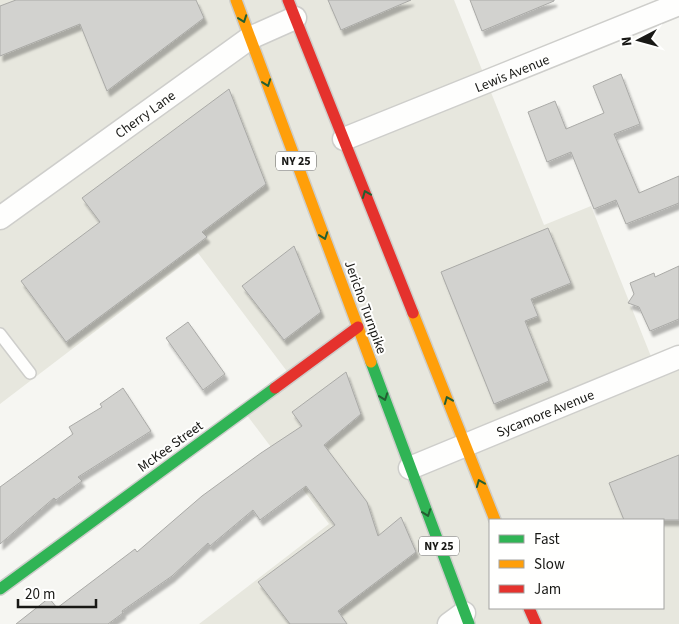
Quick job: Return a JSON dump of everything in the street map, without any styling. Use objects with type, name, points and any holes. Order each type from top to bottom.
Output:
[{"type":"main road","name":"Jericho Turnpike","points":[[236,0],[410,468],[461,620]]},
{"type":"main road","points":[[291,9],[495,519]]},
{"type":"main road","name":"McKee Street","points":[[0,589],[358,327]]},
{"type":"main road","points":[[529,609],[536,624]]},
{"type":"street","name":"Lewis Avenue","points":[[344,139],[679,4]]},
{"type":"street","name":"Cherry Lane","points":[[1,214],[291,9]]},
{"type":"street","name":"Sycamore Avenue","points":[[410,468],[679,357]]},
{"type":"lane","points":[[0,334],[30,373]]},
{"type":"shaded area","points":[[0,0],[454,0],[544,225],[591,206],[652,359],[679,348],[679,624],[199,624],[329,524],[246,414],[292,378],[198,253],[0,404]]},
{"type":"building","points":[[16,0],[196,0],[204,18],[107,91],[80,24],[0,56],[0,6]]},
{"type":"building","points":[[328,0],[411,0],[341,30]]},
{"type":"building","points":[[470,0],[554,0],[554,1],[482,31]]},
{"type":"building","points":[[621,74],[640,124],[614,134],[639,193],[679,176],[679,203],[626,224],[616,200],[594,209],[571,152],[547,162],[528,112],[555,101],[566,129],[604,113],[593,86]]},
{"type":"building","points":[[229,89],[266,184],[202,232],[207,237],[66,342],[21,281],[100,222],[82,198]]},
{"type":"building","points":[[548,228],[571,283],[531,299],[538,316],[525,321],[549,381],[494,404],[441,272]]},
{"type":"building","points":[[294,246],[321,312],[284,340],[242,286]]},
{"type":"building","points":[[679,266],[679,319],[650,331],[639,307],[628,303],[634,294],[630,283],[654,273],[655,277]]},
{"type":"building","points":[[188,322],[225,374],[203,390],[166,338]]},
{"type":"building","points":[[346,372],[361,414],[324,445],[367,502],[378,536],[401,517],[416,552],[338,611],[347,624],[290,624],[258,582],[335,525],[306,486],[260,520],[253,510],[210,546],[208,543],[172,576],[122,611],[123,613],[108,624],[16,624],[49,598],[57,608],[135,549],[137,552],[202,496],[302,426],[292,412]]},
{"type":"building","points":[[123,388],[151,431],[78,477],[82,481],[56,500],[54,498],[0,544],[0,487],[73,434],[69,427],[102,407],[100,404]]},
{"type":"building","points":[[679,455],[679,520],[624,519],[609,483]]},
{"type":"traffic: fast","points":[[371,362],[469,624]]},
{"type":"traffic: fast","points":[[0,589],[275,388]]},
{"type":"traffic: slow","points":[[236,0],[371,362]]},
{"type":"traffic: slow","points":[[413,313],[495,519]]},
{"type":"traffic: jam","points":[[288,0],[413,313]]},
{"type":"traffic: jam","points":[[275,388],[358,327]]},
{"type":"traffic: jam","points":[[529,609],[536,624]]}]
